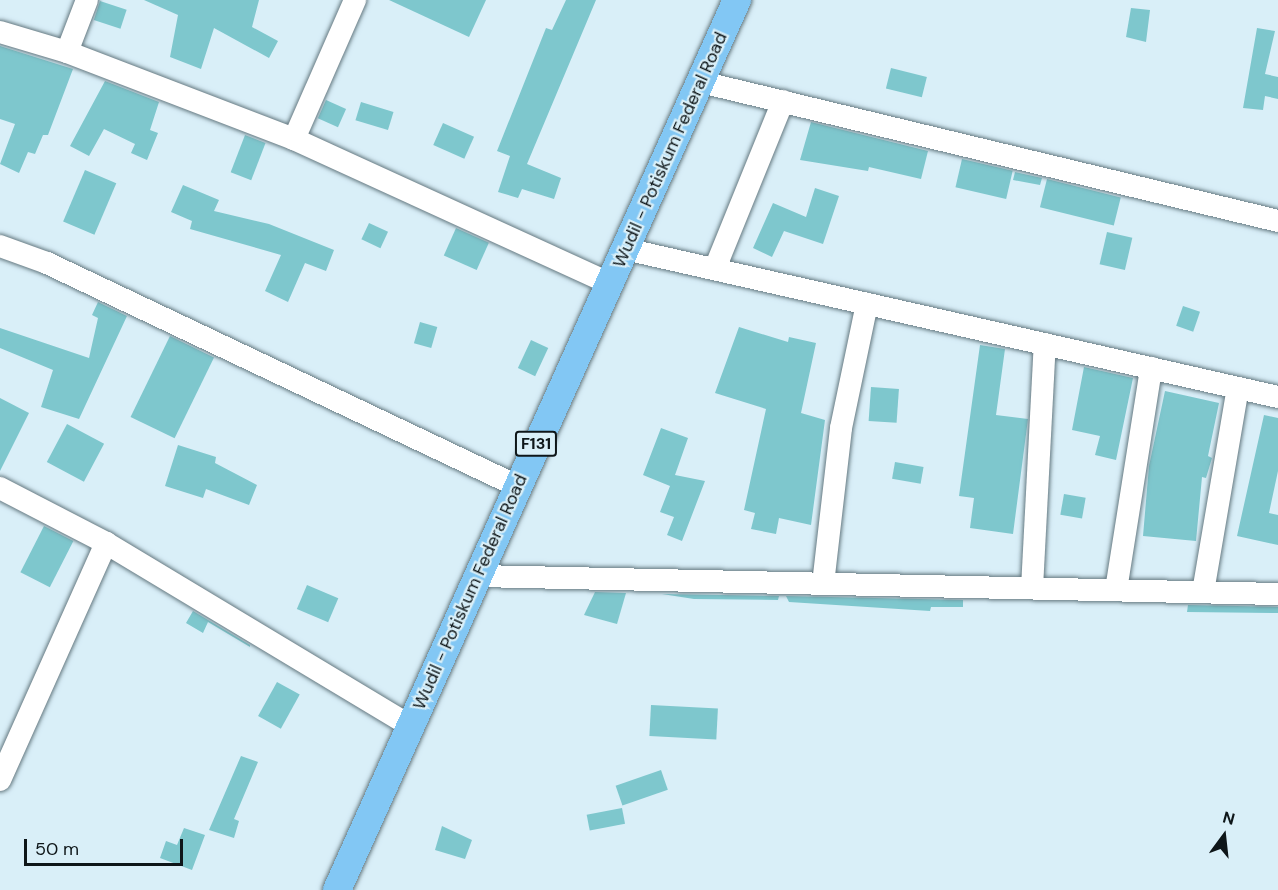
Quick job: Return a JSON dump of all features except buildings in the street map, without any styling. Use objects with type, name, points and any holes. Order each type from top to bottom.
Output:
[{"type":"main road","name":"Wudil - Potiskum Federal Road","points":[[338,890],[517,486],[611,284],[737,0]]},
{"type":"street","points":[[68,52],[87,0]]},
{"type":"street","points":[[294,139],[355,0]]},
{"type":"street","points":[[0,32],[68,52],[294,139],[611,284]]},
{"type":"street","points":[[701,82],[1278,221]]},
{"type":"street","points":[[716,266],[783,101]]},
{"type":"street","points":[[0,246],[46,263],[517,486]]},
{"type":"street","points":[[625,249],[716,266],[867,304],[1278,398]]},
{"type":"street","points":[[823,584],[842,428],[867,304]]},
{"type":"street","points":[[1032,588],[1045,344]]},
{"type":"street","points":[[1116,590],[1151,368]]},
{"type":"street","points":[[1203,592],[1238,388]]},
{"type":"street","points":[[0,488],[106,543],[411,726]]},
{"type":"street","points":[[0,780],[106,543]]},
{"type":"street","points":[[478,576],[1278,594]]}]
